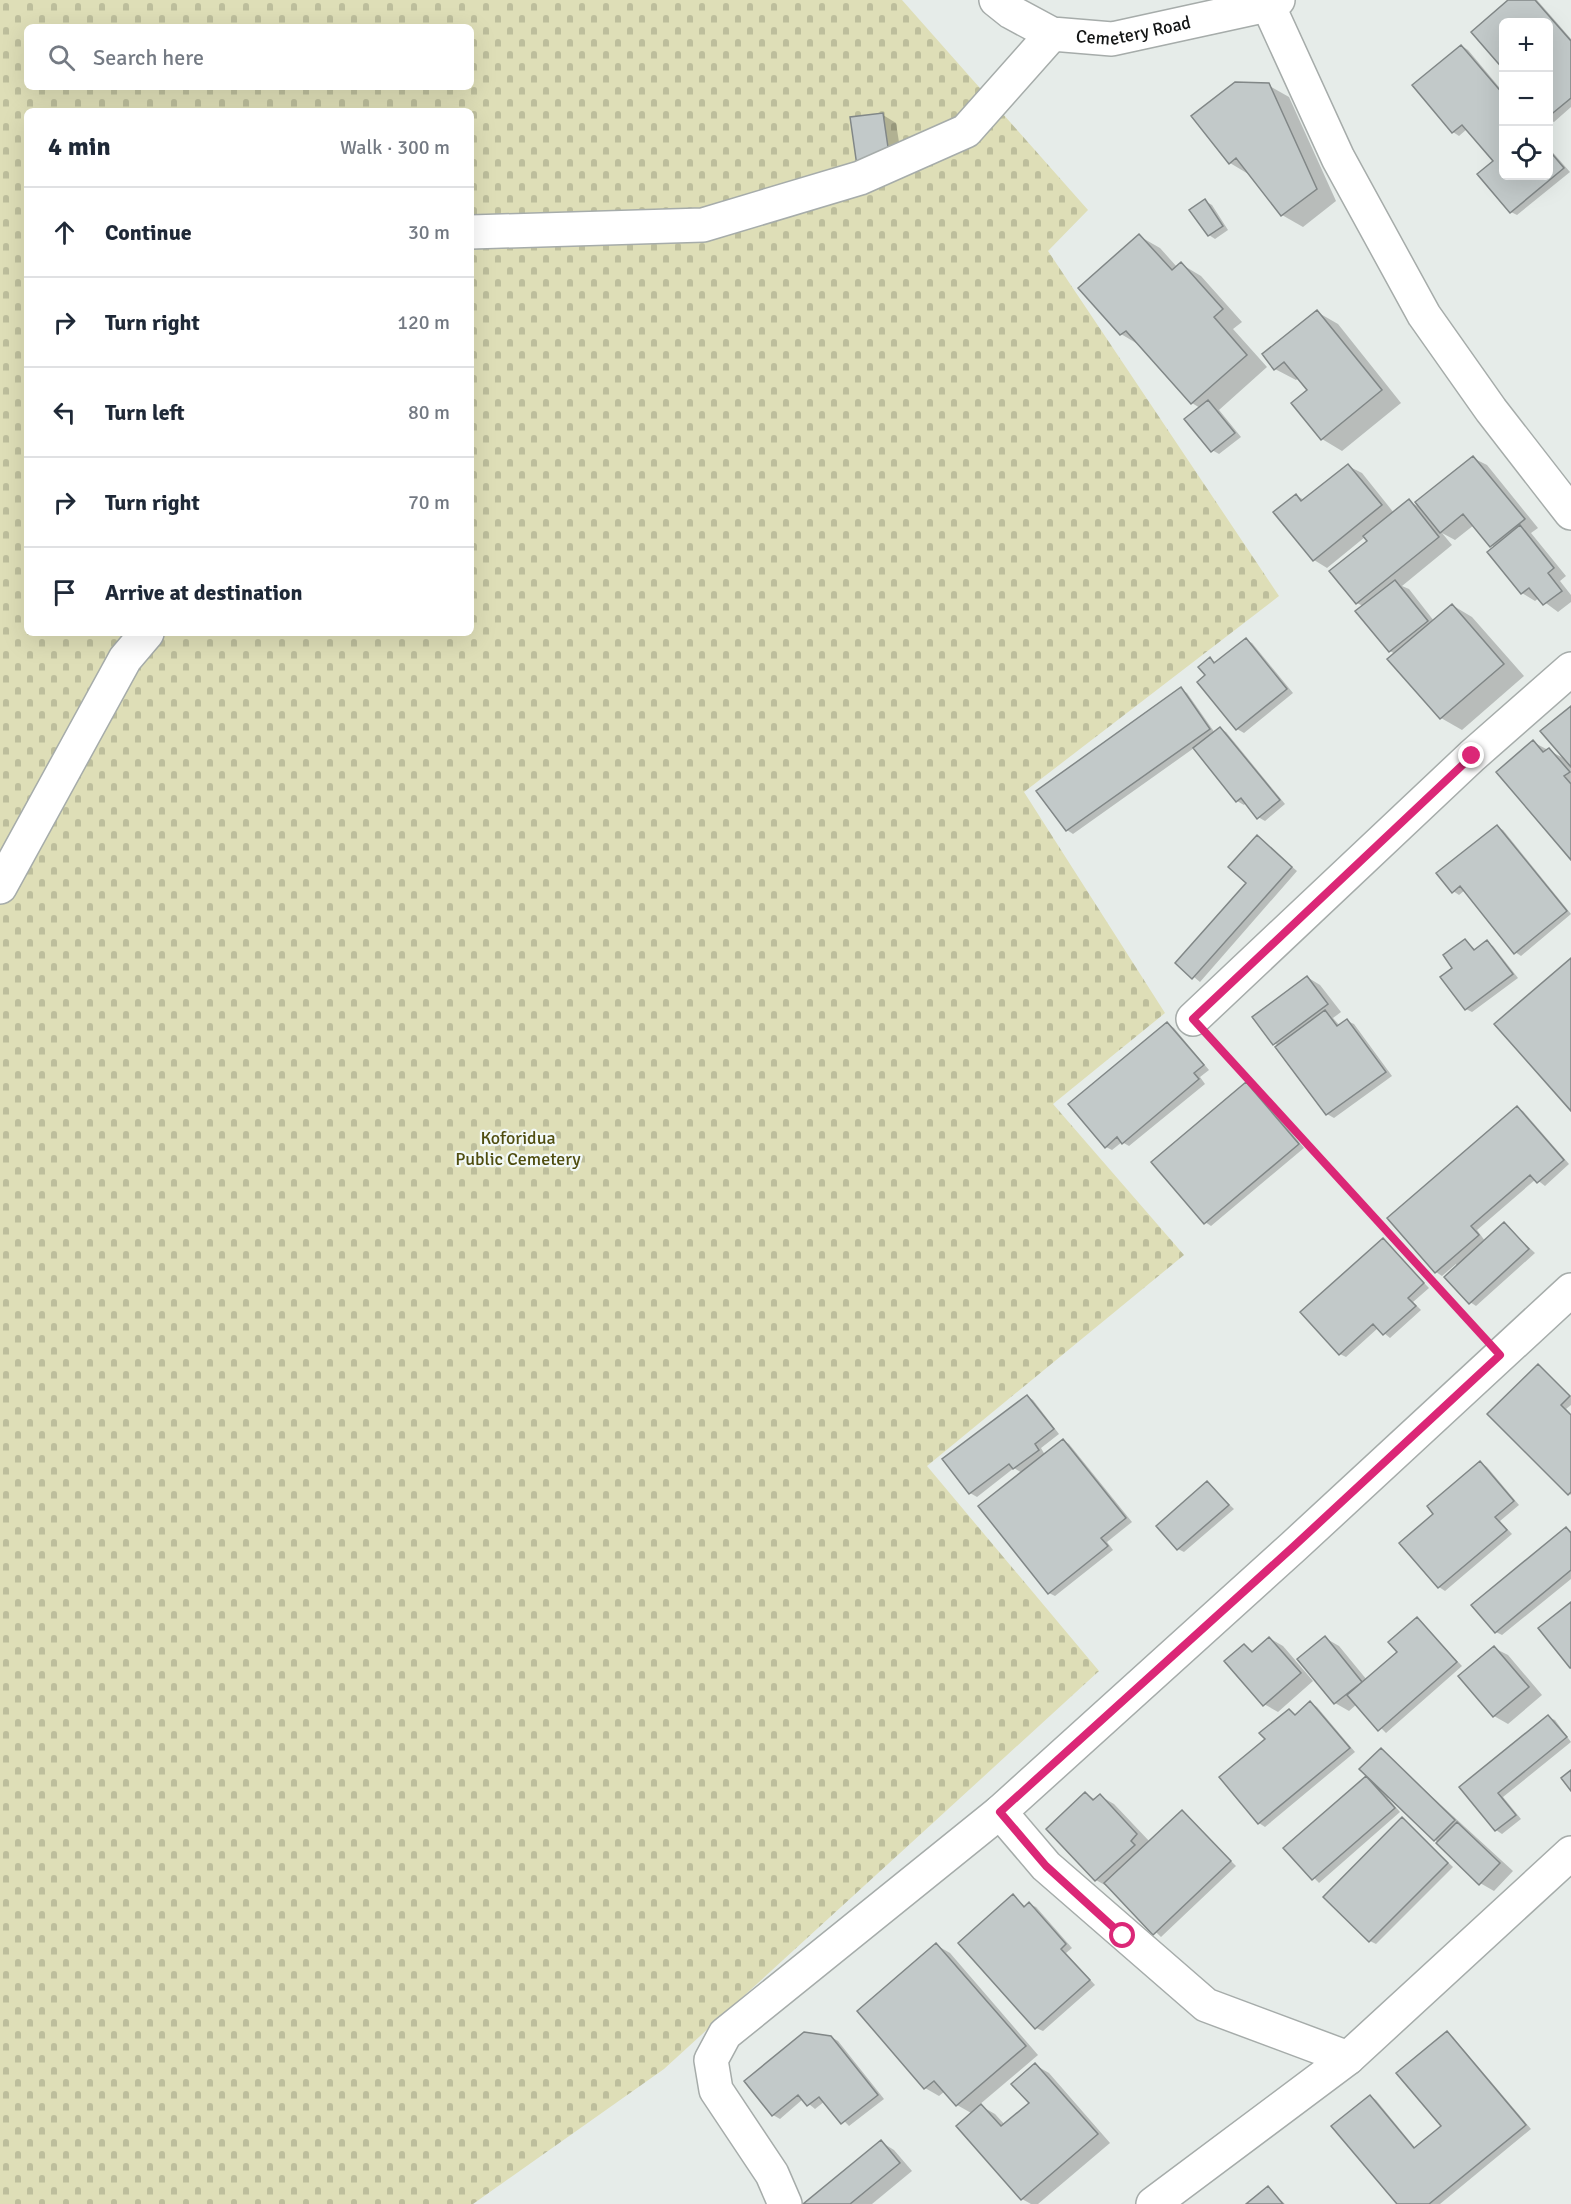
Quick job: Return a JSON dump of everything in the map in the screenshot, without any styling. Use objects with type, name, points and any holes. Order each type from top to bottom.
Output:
[{"type":"street","name":"Cemetery Road","points":[[996,0],[1011,12],[1052,34],[1112,39],[1273,2]]},
{"type":"street","points":[[1273,2],[1338,158],[1424,315],[1491,410],[1571,513]]},
{"type":"street","points":[[474,232],[703,225],[860,178],[966,131],[1052,34]]},
{"type":"street","points":[[0,887],[126,659],[145,636]]},
{"type":"street","points":[[1193,1019],[1472,756],[1571,669]]},
{"type":"street","points":[[785,2204],[772,2174],[716,2090],[711,2061],[725,2034],[1000,1812],[1293,1547],[1571,1290]]},
{"type":"street","points":[[1000,1812],[1046,1866],[1206,2006],[1348,2058]]},
{"type":"street","points":[[1153,2204],[1348,2058],[1571,1853]]},
{"type":"path","points":[[1193,1019],[1500,1355]]},
{"type":"green space","name":"Koforidua Public Cemetery","points":[[0,0],[902,0],[1088,210],[1048,251],[1279,596],[1024,792],[1165,1013],[1053,1104],[1184,1255],[927,1466],[1099,1671],[664,2069],[473,2204],[0,2204]]},
{"type":"building","points":[[1508,0],[1535,0],[1551,18],[1499,18],[1499,64],[1471,32]]},
{"type":"building","points":[[1553,20],[1571,41],[1571,98],[1553,113]]},
{"type":"building","points":[[1461,45],[1499,89],[1499,180],[1550,180],[1510,213],[1477,174],[1493,161],[1462,125],[1452,133],[1412,85]]},
{"type":"building","points":[[1235,82],[1269,83],[1317,189],[1281,216],[1236,158],[1229,164],[1191,116]]},
{"type":"building","points":[[883,113],[890,161],[857,166],[850,117]]},
{"type":"building","points":[[1553,155],[1564,168],[1553,177]]},
{"type":"building","points":[[1205,199],[1223,226],[1208,236],[1189,210]]},
{"type":"building","points":[[1139,234],[1172,270],[1181,262],[1223,309],[1214,317],[1247,355],[1191,404],[1126,331],[1120,335],[1078,288]]},
{"type":"building","points":[[1317,310],[1382,390],[1321,440],[1291,403],[1307,390],[1284,362],[1274,370],[1262,354]]},
{"type":"building","points":[[1208,400],[1235,433],[1211,452],[1184,419]]},
{"type":"building","points":[[1473,456],[1525,519],[1490,547],[1463,514],[1440,533],[1415,502]]},
{"type":"building","points":[[1348,464],[1382,505],[1313,561],[1273,512],[1296,494],[1301,501]]},
{"type":"building","points":[[1409,499],[1439,537],[1356,604],[1329,571],[1367,541],[1363,536]]},
{"type":"building","points":[[1520,525],[1554,568],[1548,573],[1562,591],[1543,605],[1529,588],[1521,594],[1487,552]]},
{"type":"building","points":[[1395,580],[1428,621],[1389,652],[1355,611]]},
{"type":"building","points":[[1452,604],[1504,664],[1440,719],[1387,659]]},
{"type":"building","points":[[1246,638],[1287,689],[1236,730],[1197,682],[1205,675],[1198,667],[1210,657],[1214,663]]},
{"type":"building","points":[[1181,687],[1210,729],[1066,831],[1036,791]]},
{"type":"building","points":[[1571,706],[1571,767],[1540,731]]},
{"type":"building","points":[[1220,727],[1280,800],[1257,819],[1241,798],[1236,802],[1193,748]]},
{"type":"building","points":[[1533,740],[1543,752],[1549,748],[1570,772],[1564,776],[1571,784],[1571,860],[1496,772]]},
{"type":"building","points":[[1497,825],[1567,911],[1514,954],[1460,886],[1452,893],[1436,873]]},
{"type":"building","points":[[1257,835],[1292,867],[1192,979],[1175,963],[1246,883],[1228,867]]},
{"type":"building","points":[[1465,939],[1474,950],[1487,940],[1513,974],[1465,1010],[1440,977],[1452,968],[1443,955]]},
{"type":"building","points":[[1571,958],[1571,1111],[1494,1024]]},
{"type":"building","points":[[1307,976],[1328,1004],[1273,1045],[1252,1017]]},
{"type":"building","points":[[1325,1010],[1337,1026],[1347,1019],[1386,1072],[1326,1115],[1275,1047]]},
{"type":"building","points":[[1167,1022],[1204,1065],[1194,1073],[1199,1079],[1122,1144],[1117,1137],[1105,1148],[1068,1104]]},
{"type":"building","points":[[1246,1082],[1299,1144],[1204,1224],[1151,1162]]},
{"type":"building","points":[[1517,1106],[1564,1160],[1537,1183],[1530,1175],[1471,1226],[1479,1235],[1435,1273],[1387,1218]]},
{"type":"building","points":[[1504,1222],[1529,1249],[1469,1304],[1444,1277]]},
{"type":"building","points":[[1383,1238],[1424,1283],[1408,1298],[1416,1306],[1383,1335],[1373,1324],[1339,1355],[1300,1312]]},
{"type":"building","points":[[1538,1364],[1570,1396],[1561,1405],[1571,1415],[1571,1492],[1568,1495],[1487,1414]]},
{"type":"building","points":[[1027,1395],[1054,1429],[1035,1444],[1039,1450],[1013,1469],[1009,1464],[969,1494],[942,1459]]},
{"type":"building","points":[[1063,1439],[1126,1518],[1101,1538],[1108,1546],[1048,1594],[978,1506]]},
{"type":"building","points":[[1480,1461],[1514,1501],[1495,1517],[1507,1530],[1438,1588],[1399,1543],[1433,1514],[1427,1506]]},
{"type":"building","points":[[1207,1481],[1229,1505],[1177,1550],[1156,1526]]},
{"type":"building","points":[[1566,1527],[1571,1533],[1571,1570],[1495,1633],[1471,1605]]},
{"type":"building","points":[[1571,1602],[1571,1668],[1570,1668],[1538,1628]]},
{"type":"building","points":[[1417,1617],[1457,1662],[1378,1731],[1347,1695],[1397,1652],[1388,1642]]},
{"type":"building","points":[[1325,1636],[1362,1682],[1334,1704],[1297,1659]]},
{"type":"building","points":[[1269,1637],[1301,1673],[1263,1706],[1224,1661],[1244,1644],[1252,1652]]},
{"type":"building","points":[[1494,1646],[1529,1687],[1493,1717],[1458,1676]]},
{"type":"building","points":[[1310,1701],[1350,1748],[1258,1824],[1219,1777],[1265,1739],[1259,1733],[1289,1709],[1295,1715]]},
{"type":"building","points":[[1548,1715],[1567,1737],[1498,1793],[1516,1815],[1495,1831],[1459,1787]]},
{"type":"building","points":[[1381,1748],[1455,1820],[1434,1841],[1359,1769]]},
{"type":"building","points":[[1571,1770],[1571,1791],[1561,1778]]},
{"type":"building","points":[[1366,1776],[1395,1808],[1312,1880],[1283,1848]]},
{"type":"building","points":[[1085,1792],[1093,1800],[1100,1794],[1137,1834],[1131,1841],[1135,1845],[1095,1881],[1046,1829]]},
{"type":"building","points":[[1182,1810],[1231,1861],[1153,1935],[1104,1883]]},
{"type":"building","points":[[1402,1817],[1448,1863],[1369,1942],[1323,1897]]},
{"type":"building","points":[[1457,1822],[1500,1863],[1479,1885],[1436,1843]]},
{"type":"building","points":[[1013,1894],[1024,1907],[1029,1902],[1066,1944],[1061,1949],[1090,1980],[1035,2029],[958,1943]]},
{"type":"building","points":[[936,1943],[1026,2046],[956,2106],[934,2081],[924,2089],[857,2011]]},
{"type":"building","points":[[1447,2031],[1526,2125],[1429,2204],[1397,2204],[1331,2126],[1370,2095],[1414,2148],[1441,2126],[1396,2073]]},
{"type":"building","points":[[804,2032],[831,2036],[878,2095],[841,2124],[819,2097],[807,2106],[798,2095],[772,2116],[744,2081]]},
{"type":"building","points":[[1035,2063],[1098,2134],[1021,2200],[956,2126],[981,2104],[1001,2126],[1029,2103],[1011,2084]]},
{"type":"building","points":[[881,2140],[900,2163],[850,2204],[803,2204]]},
{"type":"building","points":[[1268,2186],[1283,2204],[1246,2204]]},
{"type":"route","points":[[1123,1936],[1046,1866],[1000,1812],[1293,1547],[1500,1355],[1193,1019],[1472,756]]}]
